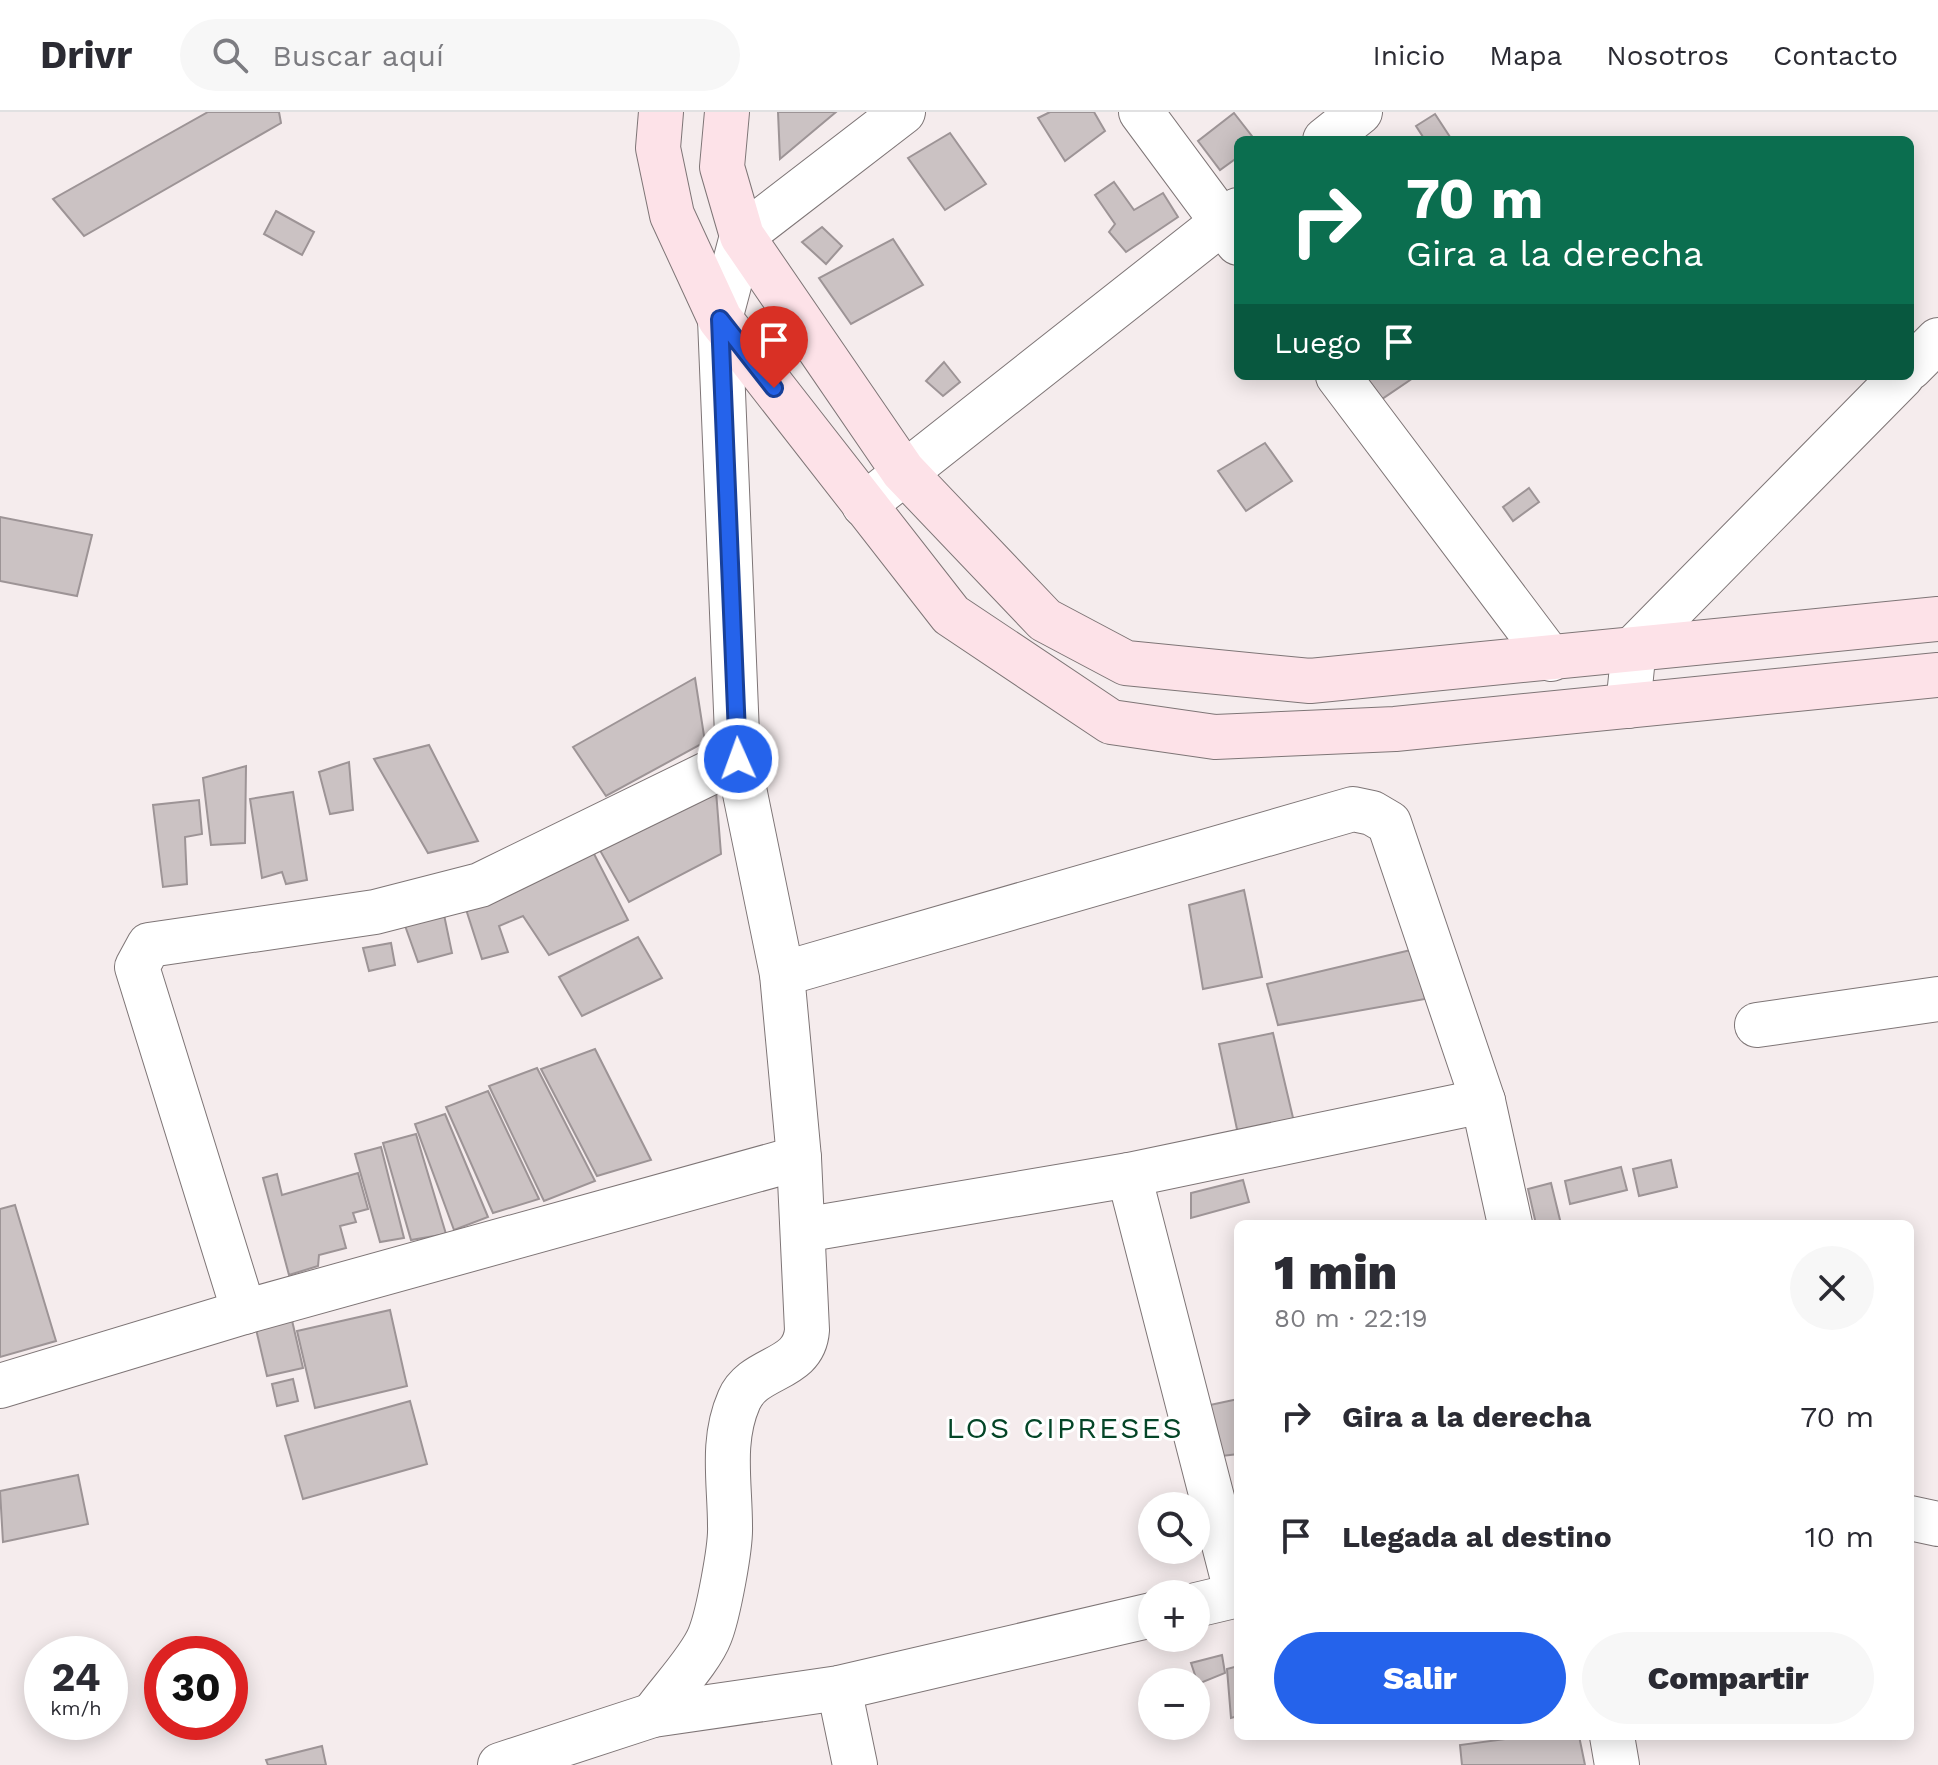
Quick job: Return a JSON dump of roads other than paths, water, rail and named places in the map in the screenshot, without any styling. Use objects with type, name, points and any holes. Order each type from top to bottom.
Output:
[{"type":"main road","points":[[661,112],[658,148],[672,215],[720,319],[951,615],[1111,722],[1215,737],[1395,729],[1938,675]]},
{"type":"main road","points":[[727,112],[722,167],[742,236],[903,471],[1045,620],[1126,663],[1310,681],[1938,619]]},
{"type":"main road","points":[[1019,661],[1045,620]]},
{"type":"street","points":[[653,1715],[710,1636],[731,1530],[726,1449],[740,1398],[759,1375],[787,1364],[806,1343],[799,1158],[782,974],[738,759],[720,319],[742,236],[903,112]]},
{"type":"street","points":[[864,505],[903,471],[1233,225],[1141,112]]},
{"type":"street","points":[[1330,136],[1360,112]]},
{"type":"street","points":[[1914,364],[1938,340]]},
{"type":"street","points":[[1341,380],[1551,659]]},
{"type":"street","points":[[1628,706],[1634,648],[1898,380]]},
{"type":"street","points":[[244,1312],[137,967],[149,945],[375,912],[480,885],[738,759]]},
{"type":"street","points":[[782,974],[1353,809],[1372,813],[1389,823],[1483,1101],[1509,1220]]},
{"type":"street","points":[[1757,1025],[1938,999]]},
{"type":"street","points":[[803,1230],[1129,1175],[1483,1101]]},
{"type":"street","points":[[0,1386],[244,1312],[799,1158]]},
{"type":"street","points":[[1129,1175],[1224,1598]]},
{"type":"street","points":[[1914,1519],[1938,1524]]},
{"type":"street","points":[[500,1765],[653,1715],[839,1688],[1138,1618]]},
{"type":"street","points":[[839,1688],[855,1765]]},
{"type":"street","points":[[1613,1740],[1617,1765]]},
{"type":"district","name":"LOS CIPRESES","points":[[1065,1428]]}]
